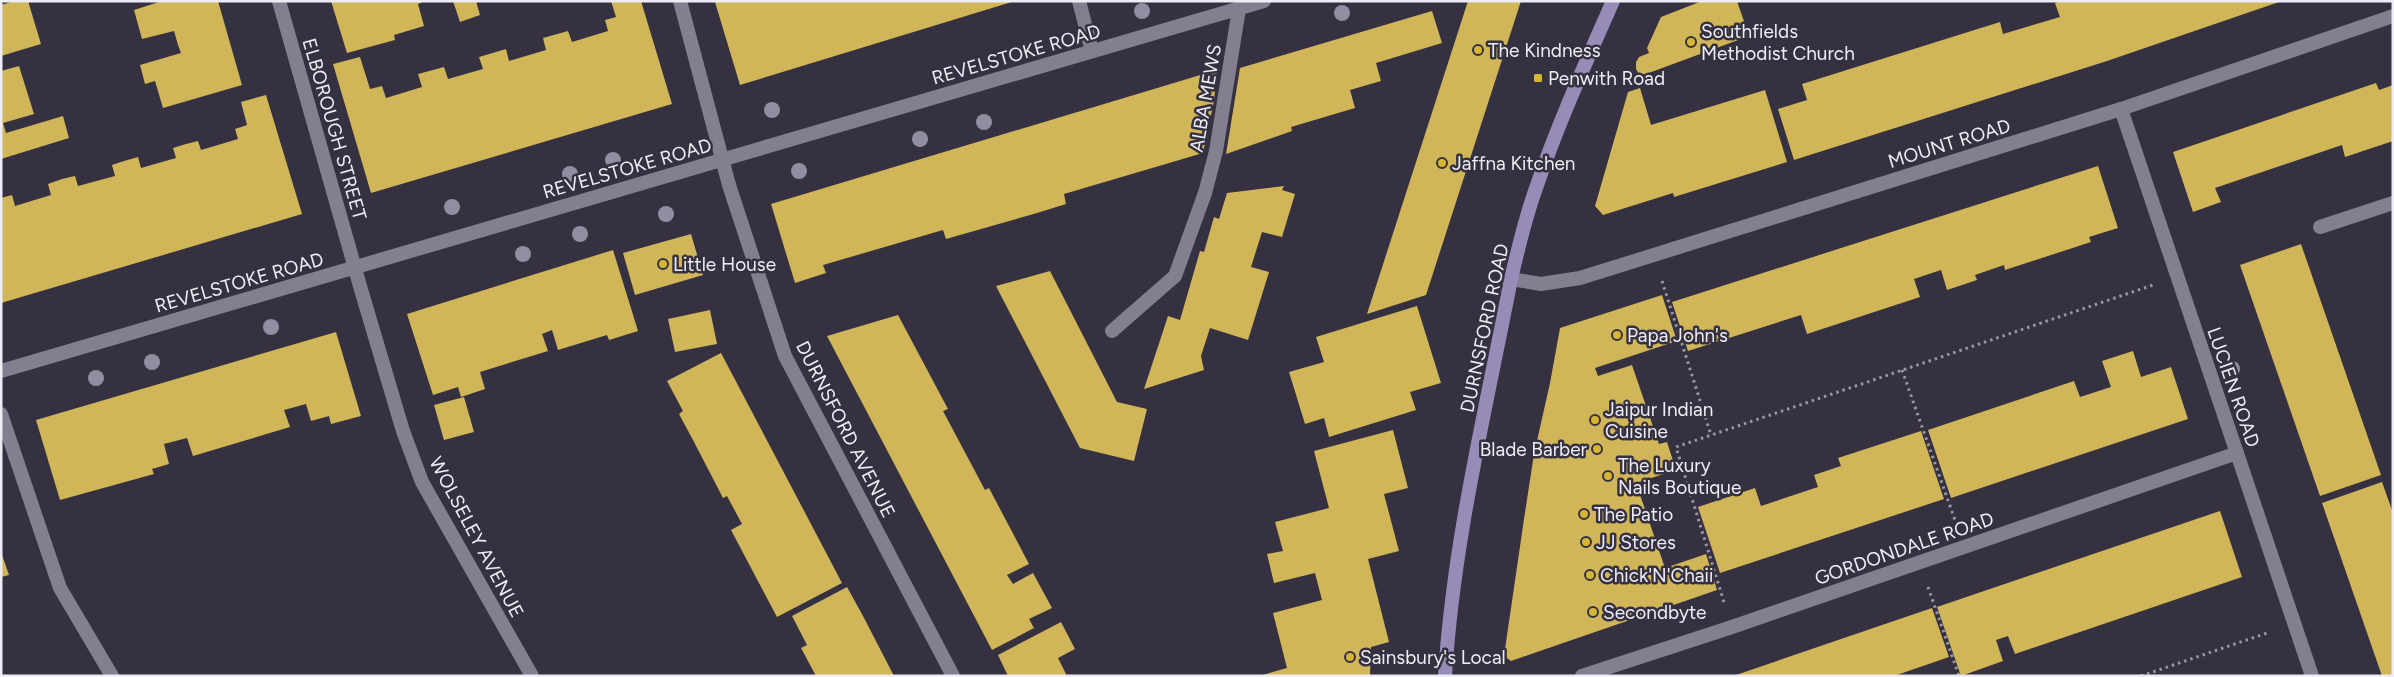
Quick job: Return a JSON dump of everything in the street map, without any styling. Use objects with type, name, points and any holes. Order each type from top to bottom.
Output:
[{"type":"main road","name":"DURNSFORD ROAD","points":[[1445,676],[1447,635],[1462,538],[1511,279],[1540,175],[1560,123],[1613,1]]},
{"type":"street","name":"ELBOROUGH STREET","points":[[279,1],[355,268]]},
{"type":"street","name":"DURNSFORD AVENUE","points":[[680,1],[723,160],[785,356],[953,676]]},
{"type":"street","points":[[1078,1],[1092,51]]},
{"type":"street","name":"REVELSTOKE ROAD","points":[[1,371],[1264,1]]},
{"type":"street","name":"ALBA MEWS","points":[[1112,331],[1174,276],[1205,193],[1216,151],[1239,9]]},
{"type":"street","name":"MOUNT ROAD","points":[[1511,279],[1541,284],[1580,278],[2121,110],[2393,16]]},
{"type":"street","name":"LUCIEN ROAD","points":[[2121,110],[2312,676]]},
{"type":"street","points":[[2320,227],[2393,202]]},
{"type":"street","name":"WOLSELEY AVENUE","points":[[355,268],[403,431],[422,482],[532,676]]},
{"type":"street","points":[[1,414],[60,588],[112,676]]},
{"type":"street","name":"GORDONDALE ROAD","points":[[1582,676],[1732,627],[2236,452]]},
{"type":"path","points":[[1653,255],[1711,435]]},
{"type":"path","points":[[1732,627],[1676,447],[2177,276]]},
{"type":"path","points":[[1902,370],[1964,547]]},
{"type":"path","points":[[1920,562],[1960,676]]},
{"type":"path","points":[[2141,676],[2294,624]]},
{"type":"building","points":[[14,1],[28,1],[41,44],[1,56],[1,5]]},
{"type":"building","points":[[162,1],[218,1],[242,85],[163,108],[155,81],[145,84],[140,65],[181,53],[174,31],[142,39],[134,10]]},
{"type":"building","points":[[331,1],[425,1],[418,4],[424,26],[394,35],[395,40],[347,53]]},
{"type":"building","points":[[453,1],[476,1],[480,15],[460,22]]},
{"type":"building","points":[[611,1],[641,1],[672,104],[371,193],[333,64],[360,57],[370,89],[382,86],[386,98],[422,87],[418,74],[444,67],[448,79],[483,69],[479,57],[506,49],[509,61],[546,50],[543,38],[568,31],[572,42],[608,31],[605,20],[616,17]]},
{"type":"building","points":[[717,1],[1015,1],[740,85],[715,2]]},
{"type":"building","points":[[1468,1],[1521,1],[1426,295],[1367,314]]},
{"type":"building","name":"Southfields Methodist Church","points":[[1702,1],[1737,1],[1749,36],[1646,74],[1639,74],[1636,69],[1636,62],[1639,57],[1649,53],[1647,48],[1661,17]]},
{"type":"building","points":[[2061,1],[2279,2],[2107,61],[1794,160],[1778,109],[1807,100],[1802,84],[2000,22],[2003,34],[2060,17],[2055,3]]},
{"type":"building","points":[[1432,11],[1442,43],[1376,63],[1381,81],[1350,90],[1355,108],[1291,127],[1292,131],[1226,154],[1240,68]]},
{"type":"building","points":[[19,66],[34,114],[3,123],[6,133],[63,116],[69,138],[1,159],[1,71]]},
{"type":"building","points":[[1217,70],[1214,101],[1203,153],[1064,194],[1066,204],[1037,213],[946,239],[943,230],[823,265],[826,273],[795,283],[771,204]]},
{"type":"building","points":[[2376,83],[2379,90],[2393,85],[2393,141],[2345,157],[2342,145],[2215,188],[2221,202],[2193,212],[2173,152]]},
{"type":"building","points":[[1640,88],[1651,125],[1765,90],[1787,162],[1674,197],[1673,193],[1603,215],[1595,206],[1628,92]]},
{"type":"building","points":[[266,95],[302,214],[1,303],[1,198],[12,195],[15,206],[51,195],[48,184],[62,179],[75,176],[78,186],[115,176],[112,165],[124,161],[138,157],[141,168],[176,158],[173,148],[186,144],[198,141],[201,150],[238,139],[235,129],[247,125],[241,102]]},
{"type":"building","points":[[2098,166],[2118,228],[2089,237],[2091,242],[2005,270],[2004,265],[1975,275],[1977,280],[1947,290],[1941,270],[1914,279],[1920,297],[1807,334],[1801,315],[1688,351],[1672,302]]},
{"type":"building","points":[[1284,186],[1282,190],[1295,194],[1282,237],[1262,232],[1251,267],[1269,272],[1248,340],[1210,328],[1201,356],[1204,370],[1144,389],[1168,316],[1180,320],[1200,251],[1204,252],[1214,217],[1219,219],[1227,193]]},
{"type":"building","name":"Little House","points":[[691,234],[703,275],[635,295],[623,253]]},
{"type":"building","points":[[2301,244],[2381,475],[2320,496],[2240,265]]},
{"type":"building","points":[[613,250],[638,331],[609,340],[607,335],[558,350],[552,330],[542,334],[548,351],[480,372],[485,389],[461,397],[458,387],[433,395],[407,314]]},
{"type":"building","points":[[1050,271],[1117,402],[1147,409],[1134,461],[1080,448],[996,286]]},
{"type":"building","points":[[1662,295],[1677,341],[1595,368],[1598,376],[1632,365],[1659,444],[1667,442],[1676,470],[1636,483],[1665,568],[1706,554],[1717,590],[1511,661],[1504,656],[1524,519],[1534,454],[1560,328]]},
{"type":"building","points":[[1417,306],[1441,383],[1410,392],[1416,410],[1329,437],[1324,418],[1305,424],[1289,372],[1324,362],[1316,337]]},
{"type":"building","points":[[710,310],[717,344],[675,352],[668,319]]},
{"type":"building","points":[[898,315],[948,409],[943,411],[985,490],[989,488],[1029,564],[1007,575],[1013,584],[1033,573],[1052,608],[1029,619],[1034,628],[992,650],[827,336]]},
{"type":"building","points":[[336,332],[361,416],[331,424],[329,416],[311,421],[306,404],[284,410],[290,427],[193,456],[187,438],[164,444],[169,464],[152,469],[154,474],[60,500],[36,420]]},
{"type":"building","points":[[2133,351],[2141,377],[2171,367],[2188,419],[1951,498],[1928,430],[2074,381],[2080,397],[2111,387],[2102,361]]},
{"type":"building","points":[[721,353],[842,583],[777,617],[731,530],[742,524],[727,496],[723,498],[679,414],[683,411],[667,381]]},
{"type":"building","points":[[464,397],[474,432],[444,440],[434,405]]},
{"type":"building","points":[[1393,430],[1408,488],[1384,494],[1399,551],[1368,559],[1389,642],[1371,647],[1370,676],[1259,676],[1287,668],[1273,613],[1322,600],[1315,573],[1274,583],[1267,554],[1283,551],[1275,522],[1329,508],[1314,451]]},
{"type":"building","points":[[1921,431],[1944,499],[1720,573],[1698,507],[1755,488],[1761,506],[1818,487],[1814,475],[1841,466],[1838,458]]},
{"type":"building","points":[[2382,482],[2393,513],[2393,676],[2382,676],[2322,503]]},
{"type":"building","points":[[2220,511],[2242,577],[2015,654],[2008,636],[1996,640],[2003,661],[1961,676],[1937,607]]},
{"type":"building","points":[[1,552],[9,575],[1,577]]},
{"type":"building","points":[[847,587],[894,676],[816,676],[801,648],[807,645],[792,616]]},
{"type":"building","points":[[1932,608],[1949,657],[1894,676],[1733,676]]},
{"type":"building","points":[[1061,622],[1075,649],[1058,658],[1067,676],[1008,676],[998,655]]},
{"type":"place","name":"Southfields Methodist Church","points":[[1691,42]]},
{"type":"place","name":"The Kindness","points":[[1478,50]]},
{"type":"place","name":"Penwith Road","points":[[1538,78]]},
{"type":"place","name":"Jaffna Kitchen","points":[[1442,163]]},
{"type":"place","name":"Little House","points":[[663,264]]},
{"type":"place","name":"Papa John's","points":[[1617,335]]},
{"type":"place","name":"Jaipur Indian Cuisine","points":[[1595,420]]},
{"type":"place","name":"Blade Barber","points":[[1597,449]]},
{"type":"place","name":"The Luxury Nails Boutique","points":[[1608,476]]},
{"type":"place","name":"The Patio","points":[[1584,514]]},
{"type":"place","name":"JJ Stores","points":[[1586,542]]},
{"type":"place","name":"Chick'N'Chaii","points":[[1590,575]]},
{"type":"place","name":"Secondbyte","points":[[1593,612]]},
{"type":"place","name":"Sainsbury's Local","points":[[1350,657]]}]
